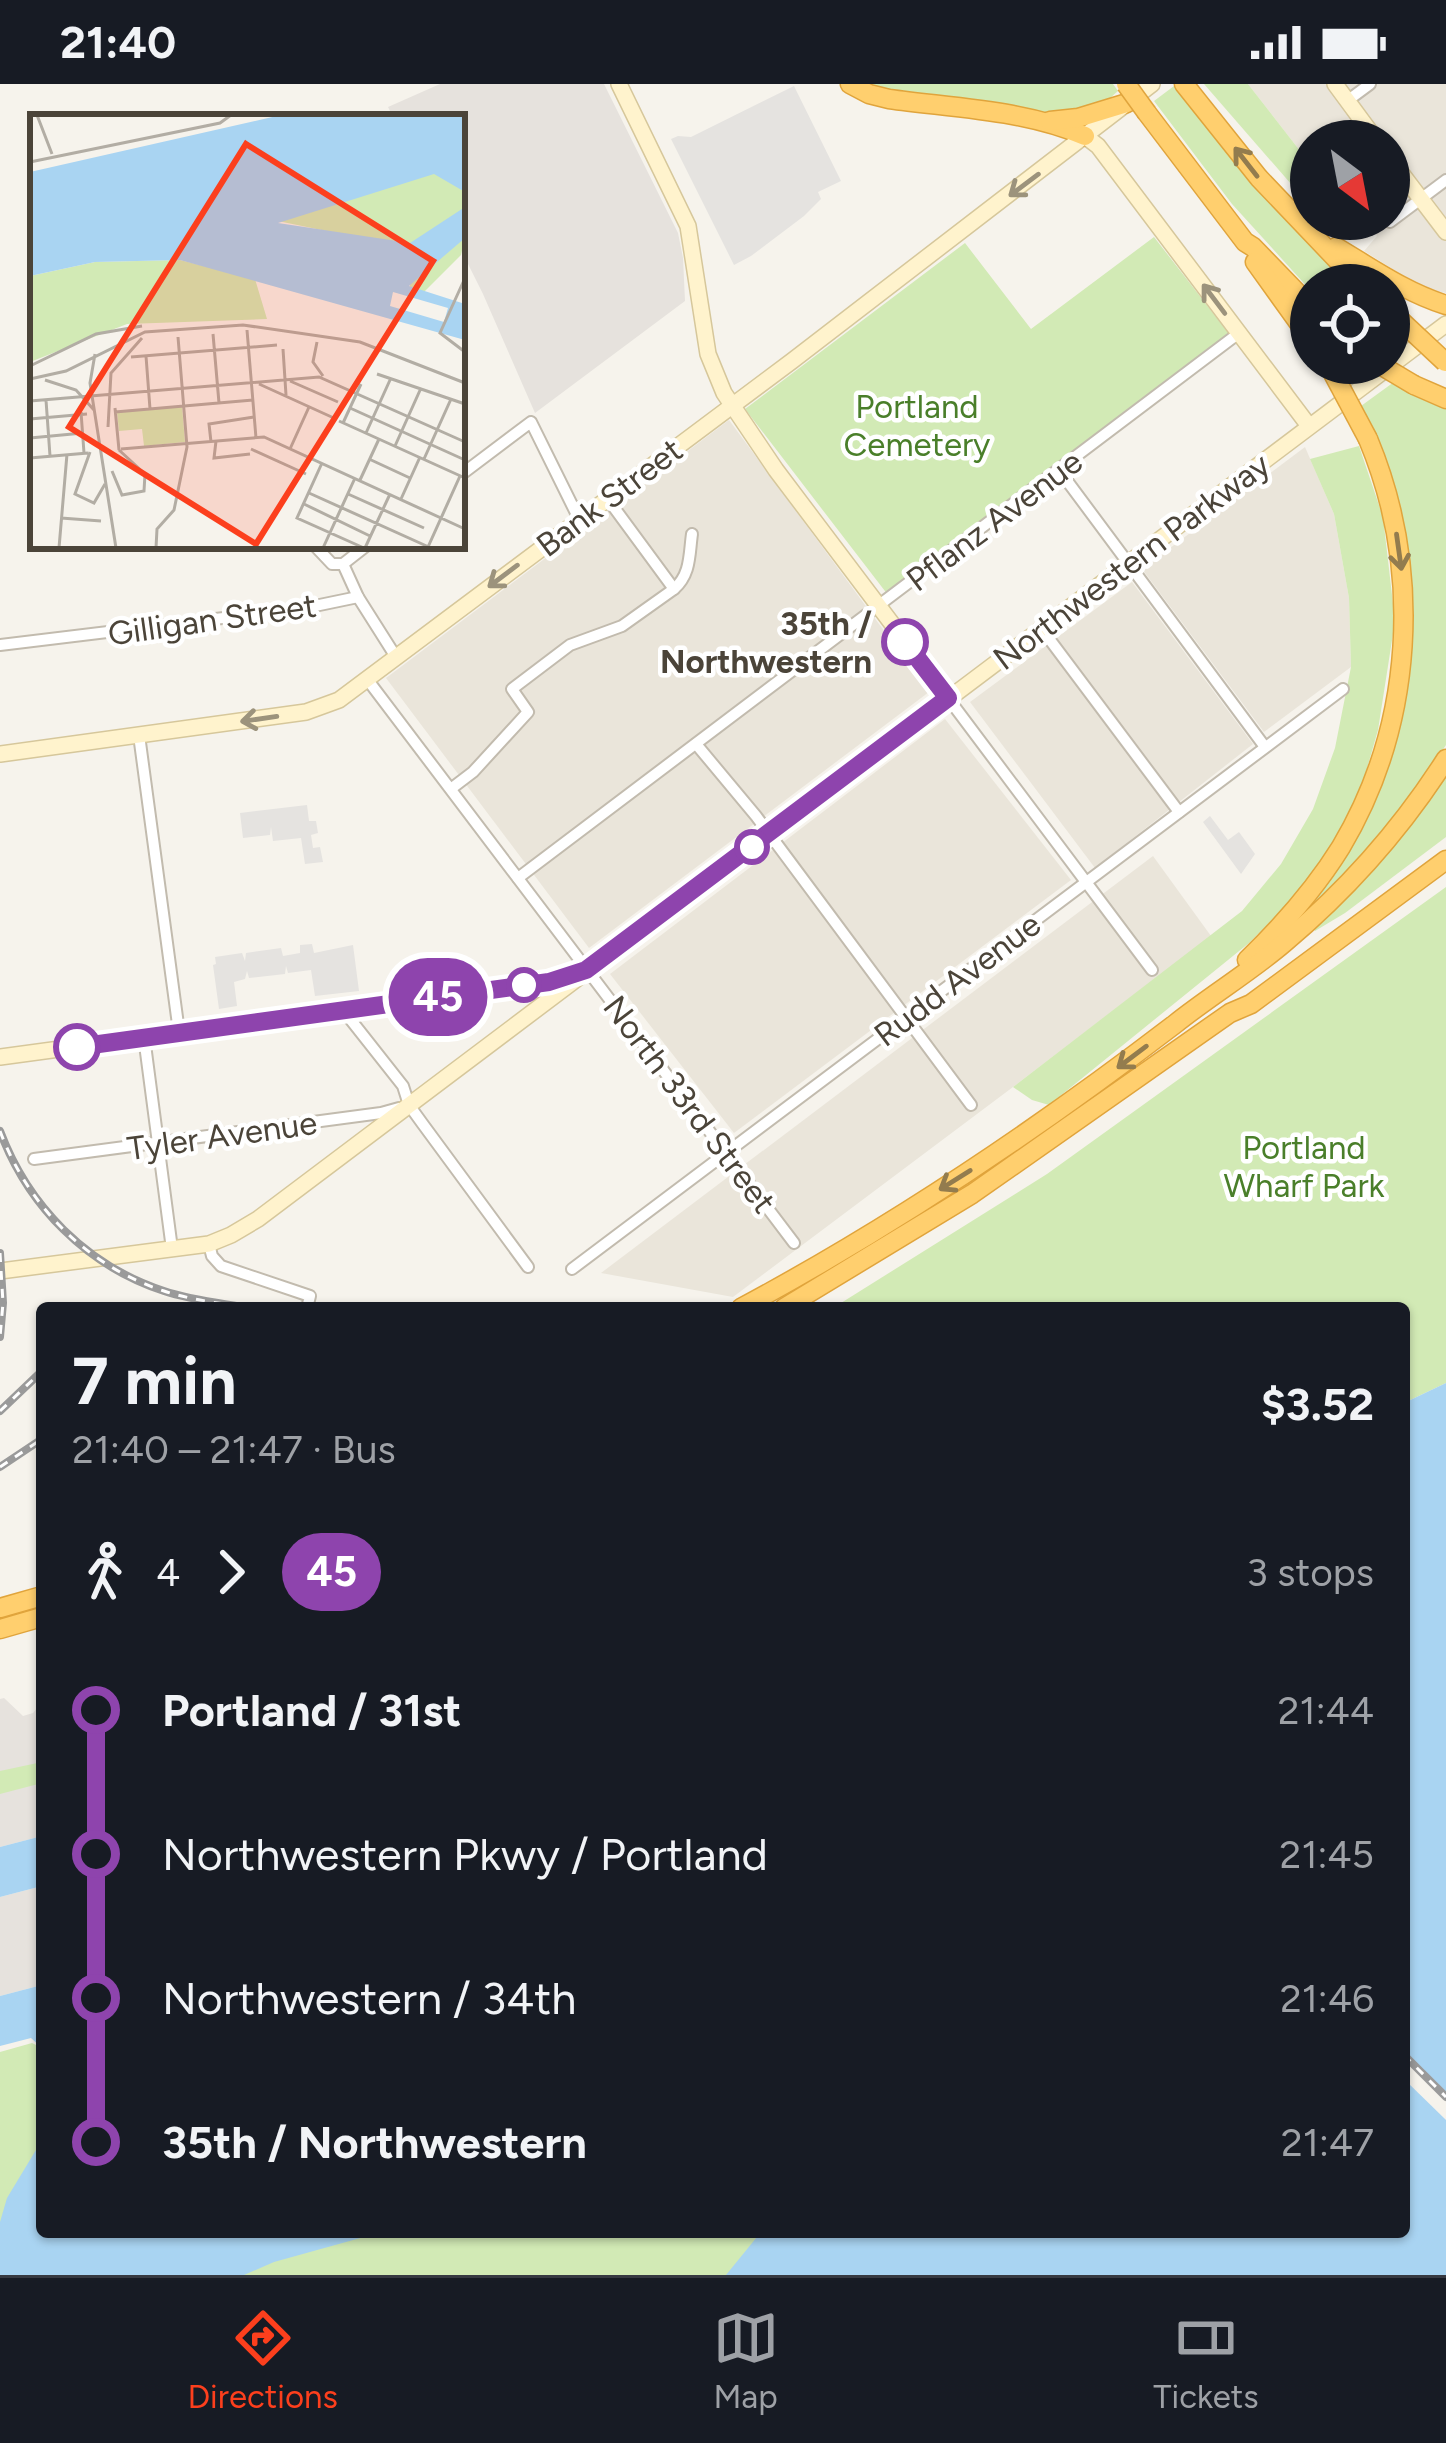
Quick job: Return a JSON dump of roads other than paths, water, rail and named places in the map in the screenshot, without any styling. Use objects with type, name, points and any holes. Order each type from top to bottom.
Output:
[{"type":"highway","points":[[850,84],[889,100],[1043,122],[1085,136]]},
{"type":"highway","points":[[1185,85],[1290,211]]},
{"type":"highway","points":[[1043,122],[1078,118],[1127,93],[1245,242],[1290,286]]},
{"type":"highway","points":[[1318,240],[1341,264]]},
{"type":"highway","points":[[1322,240],[1445,311]]},
{"type":"highway","points":[[1245,242],[1249,255],[1290,311]]},
{"type":"highway","points":[[1410,329],[1445,363]]},
{"type":"highway","points":[[1410,383],[1446,399]]},
{"type":"highway","points":[[1210,997],[1292,914],[1324,873],[1358,814],[1388,737],[1403,652],[1403,583],[1393,514],[1368,440],[1340,384]]},
{"type":"highway","points":[[794,1302],[954,1205],[1210,997],[1284,943],[1352,879],[1446,763]]},
{"type":"highway","points":[[1165,1059],[1357,881],[1404,827],[1446,763]]},
{"type":"highway","points":[[1230,1013],[1244,996],[1446,845]]},
{"type":"highway","points":[[753,1302],[1165,1059],[1230,1013],[1251,1004],[1446,860]]},
{"type":"highway","points":[[6,1617],[36,1600]]},
{"type":"street","points":[[619,84],[688,226],[708,354],[732,405],[1152,970]]},
{"type":"street","name":"Bank Street","points":[[0,754],[306,712],[339,700],[1085,136],[1127,93],[1152,84]]},
{"type":"street","points":[[1334,84],[1361,120]]},
{"type":"street","points":[[1347,101],[1370,84]]},
{"type":"street","points":[[1085,136],[1098,146],[1309,427]]},
{"type":"street","points":[[1410,208],[1446,180]]},
{"type":"street","points":[[1410,185],[1446,232]]},
{"type":"street","name":"Northwestern Parkway","points":[[0,1271],[209,1244],[258,1219],[1309,427],[1445,311]]},
{"type":"street","name":"Pflanz Avenue","points":[[518,878],[1240,334]]},
{"type":"street","points":[[465,472],[531,422],[579,519]]},
{"type":"street","points":[[1059,470],[1265,747]]},
{"type":"street","points":[[607,498],[674,589]]},
{"type":"street","points":[[452,788],[528,712],[512,689],[570,645],[622,626],[674,589],[686,575],[692,534]]},
{"type":"street","points":[[318,549],[332,564],[343,563]]},
{"type":"street","name":"Gilligan Street","points":[[0,645],[304,608],[358,597],[343,563],[362,549]]},
{"type":"street","points":[[358,597],[396,656]]},
{"type":"street","points":[[1041,628],[1179,812]]},
{"type":"street","name":"North 33rd Street","points":[[367,679],[794,1243]]},
{"type":"street","name":"Rudd Avenue","points":[[572,1269],[1342,689]]},
{"type":"street","points":[[139,734],[179,1032]]},
{"type":"street","points":[[696,744],[769,833],[971,1105]]},
{"type":"street","points":[[0,1057],[549,982],[586,970]]},
{"type":"street","points":[[344,1010],[403,1086],[409,1105],[527,1268]]},
{"type":"street","points":[[144,1037],[172,1249]]},
{"type":"street","name":"Tyler Avenue","points":[[34,1159],[381,1113],[409,1105]]},
{"type":"street","points":[[209,1244],[220,1266],[310,1296],[308,1302]]},
{"type":"water","points":[[1446,1383],[1446,2275],[726,2275],[756,2238],[1410,2238],[1410,1400]]},
{"type":"water","points":[[36,1838],[36,1888],[0,1897],[0,1847]]},
{"type":"water","points":[[36,1987],[36,2043],[31,2038],[0,2046],[0,1996]]},
{"type":"water","points":[[36,2150],[36,2238],[360,2238],[244,2275],[0,2275],[0,2222],[7,2198]]},
{"type":"railway","points":[[0,1131],[44,1208],[86,1249],[136,1280],[213,1302]]},
{"type":"railway","points":[[0,1253],[0,1337]]},
{"type":"railway","points":[[0,1411],[36,1377]]},
{"type":"railway","points":[[0,1467],[36,1443]]},
{"type":"railway","points":[[1410,2061],[1446,2097]]},
{"type":"place","name":"35th / Northwestern","points":[[905,642]]},
{"type":"park label","name":"Portland Cemetery","points":[[917,425]]},
{"type":"park label","name":"Portland Wharf Park","points":[[1304,1166]]}]
